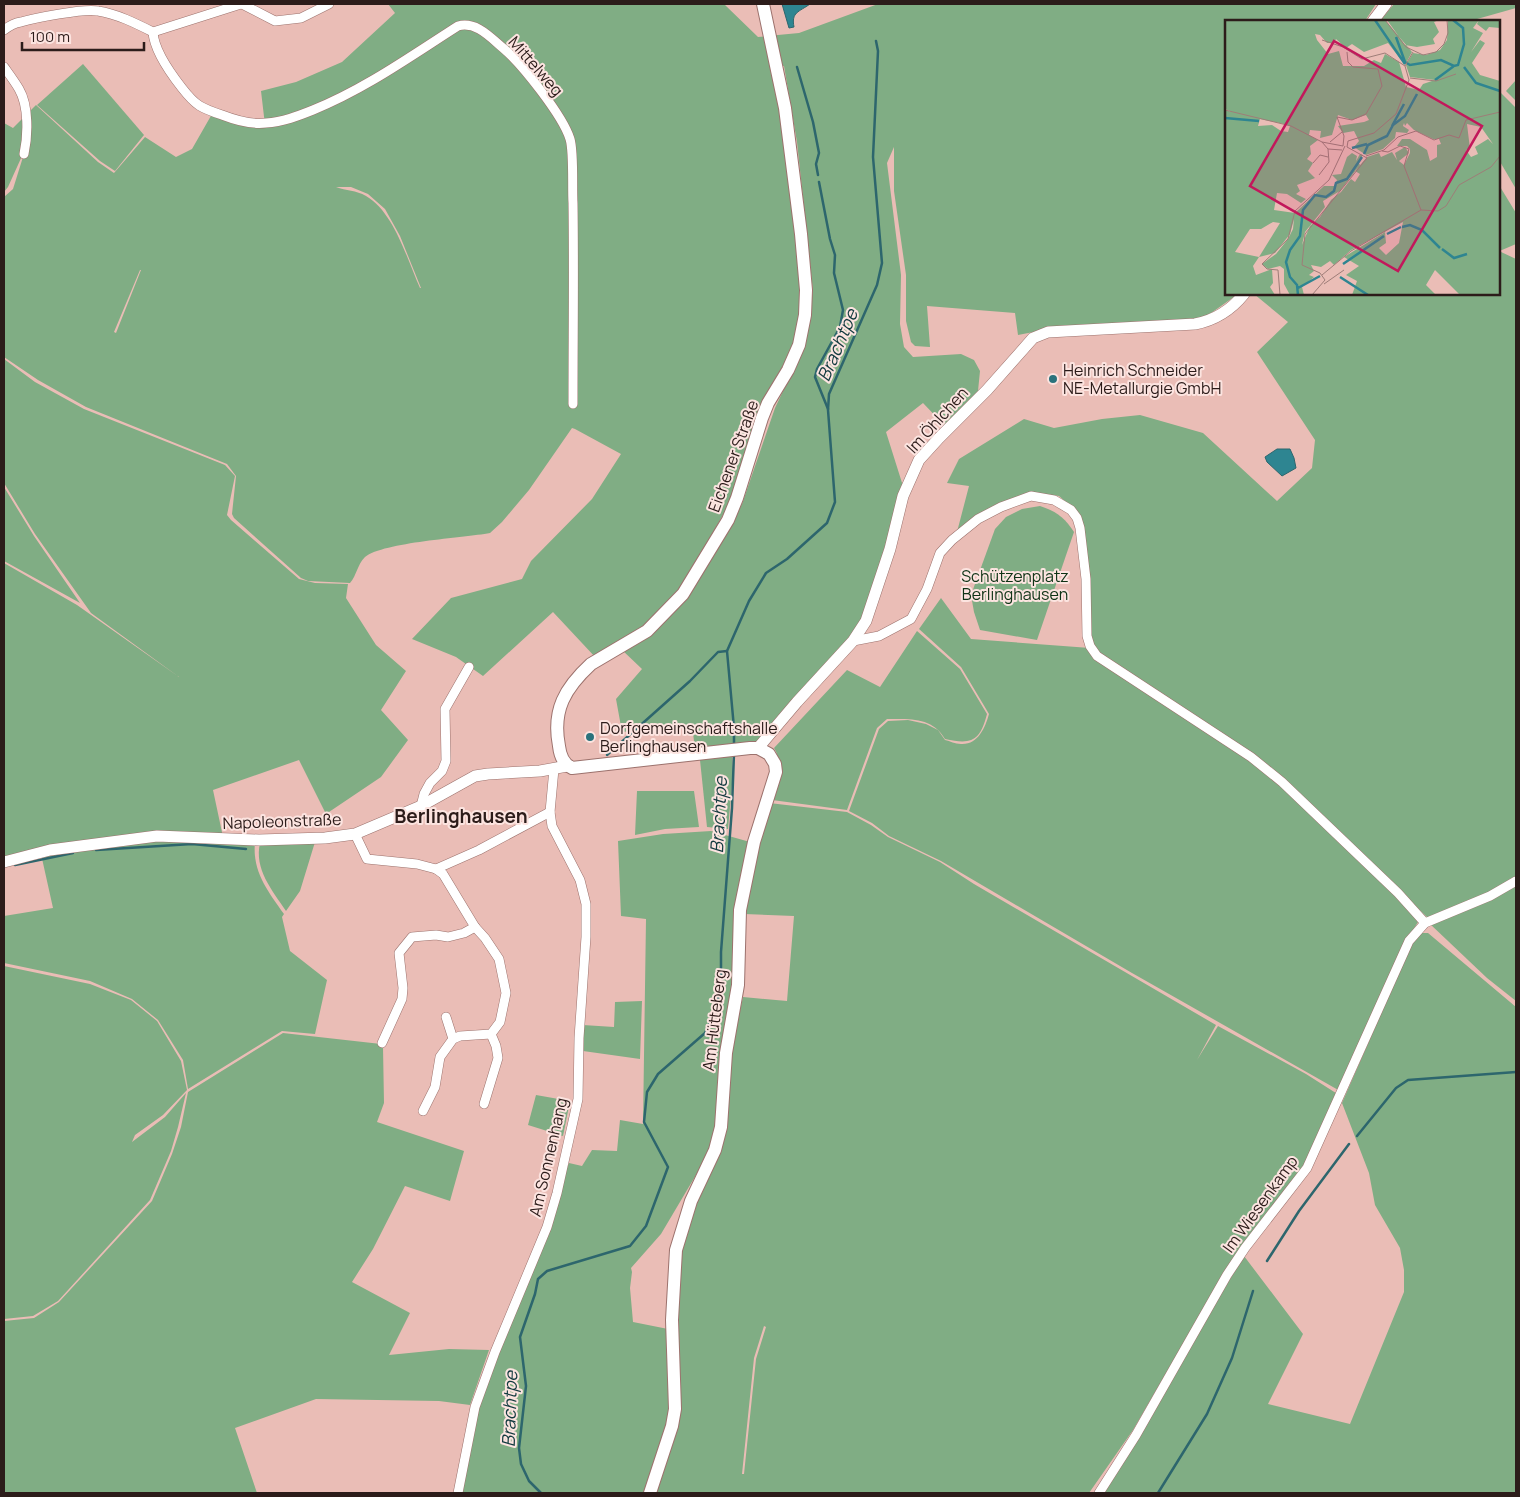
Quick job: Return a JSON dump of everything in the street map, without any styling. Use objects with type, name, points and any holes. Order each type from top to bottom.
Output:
[{"type":"main road","name":"Eichener Straße","points":[[568,766],[563,759],[557,739],[558,714],[564,697],[575,681],[591,664],[647,631],[664,616],[683,594],[728,520],[737,498],[762,418],[799,345],[805,315],[806,290],[785,108],[763,4]]},
{"type":"main road","name":"Napoleonstraße","points":[[568,766],[572,768],[586,767],[753,748]]},
{"type":"main road","name":"Am Hütteberg","points":[[650,1493],[672,1426],[675,1409],[672,1312],[673,1280],[678,1242],[691,1201],[714,1150],[721,1127],[726,1053],[738,985],[740,910],[754,842],[776,772],[772,758],[765,751],[753,748]]},
{"type":"street","points":[[4,30],[20,22],[96,10],[130,20],[153,32],[242,4],[275,21],[301,18],[329,4]]},
{"type":"street","points":[[1374,20],[1386,4]]},
{"type":"street","name":"Mittelweg","points":[[153,32],[153,39],[170,72],[185,92],[201,108],[234,120],[264,124],[287,120],[332,102],[370,83],[458,26],[469,25],[479,28],[509,53],[556,112],[570,140],[574,248],[573,404]]},
{"type":"street","points":[[4,67],[21,91],[24,104],[28,126],[24,154]]},
{"type":"street","name":"Im Öhlchen","points":[[753,748],[853,641],[866,621],[890,549],[903,496],[919,460],[1034,338],[1048,332],[1195,324],[1210,321],[1231,308],[1243,295]]},
{"type":"street","points":[[853,641],[879,636],[911,619],[928,589],[940,553],[952,540],[978,519],[1000,507],[1031,496],[1054,500],[1071,510],[1077,518],[1080,528],[1086,579],[1087,636],[1096,656],[1251,757],[1282,782],[1398,893],[1425,923],[1490,896],[1516,881]]},
{"type":"street","points":[[421,806],[424,794],[430,783],[442,771],[446,761],[445,710],[469,667]]},
{"type":"street","name":"Napoleonstraße","points":[[4,862],[50,850],[157,836],[259,840],[326,838],[355,834],[421,806],[475,776],[568,766]]},
{"type":"street","name":"Am Sonnenhang","points":[[458,1493],[475,1407],[495,1352],[547,1227],[576,1109],[580,1064],[579,1038],[586,937],[586,904],[582,885],[552,826],[550,812],[554,769]]},
{"type":"street","points":[[436,869],[479,850],[550,812]]},
{"type":"street","points":[[355,834],[367,859],[417,864],[436,869],[443,874],[475,928],[485,938],[500,959],[506,993],[500,1022],[491,1034],[460,1036],[453,1040],[440,1057],[435,1087],[423,1111]]},
{"type":"street","name":"Im Wiesenkamp","points":[[1099,1493],[1136,1435],[1227,1275],[1245,1248],[1307,1168],[1404,952],[1416,932],[1425,923]]},
{"type":"street","points":[[382,1043],[402,999],[403,988],[399,953],[403,948],[412,937],[436,935],[448,937],[475,928]]},
{"type":"street","points":[[446,1017],[453,1040]]},
{"type":"street","points":[[484,1104],[498,1058],[491,1034]]},
{"type":"green space","points":[[388,4],[724,4],[758,37],[799,33],[878,4],[1376,4],[1366,20],[1225,20],[1225,295],[1237,295],[1204,318],[1054,328],[1018,335],[1015,313],[927,306],[930,347],[915,346],[911,342],[906,321],[906,275],[894,191],[894,147],[887,163],[901,275],[900,324],[904,347],[913,357],[961,354],[974,360],[980,371],[978,391],[944,425],[923,403],[886,432],[903,486],[863,619],[849,639],[757,744],[695,749],[692,725],[622,732],[616,699],[642,669],[621,649],[644,638],[669,616],[687,594],[715,553],[742,504],[775,408],[802,346],[813,291],[797,142],[784,66],[777,67],[799,235],[803,289],[802,315],[796,346],[769,395],[755,426],[732,498],[677,599],[643,633],[596,658],[553,612],[483,676],[456,657],[412,639],[451,598],[522,579],[531,561],[592,499],[621,454],[575,429],[572,428],[529,490],[490,533],[424,541],[375,552],[362,560],[350,583],[308,581],[301,578],[234,518],[232,514],[236,476],[227,464],[86,407],[38,380],[4,357],[4,197],[13,189],[23,157],[4,192],[4,123],[13,128],[36,105],[98,162],[114,173],[145,137],[176,157],[192,149],[212,114],[234,121],[265,125],[261,91],[296,82],[342,62],[395,13]],"holes":[[[336,187],[351,187],[368,194],[385,209],[400,236],[421,288],[399,237],[376,203],[366,196]],[[141,270],[116,333],[114,332]]]},
{"type":"green space","points":[[1394,4],[1516,4],[1516,8],[1474,20],[1381,20]]},
{"type":"green space","points":[[83,64],[144,135],[115,171],[100,161],[37,105]]},
{"type":"green space","points":[[1516,80],[1516,101],[1506,91]]},
{"type":"green space","points":[[1500,92],[1516,108],[1516,189],[1500,162]]},
{"type":"green space","points":[[1500,187],[1516,213],[1516,244],[1500,250]]},
{"type":"green space","points":[[1500,251],[1516,259],[1516,876],[1487,893],[1428,918],[1284,781],[1098,654],[1092,645],[1075,510],[1059,496],[1031,492],[957,532],[969,486],[947,483],[959,459],[1024,419],[1054,428],[1102,419],[1140,415],[1203,433],[1277,501],[1312,468],[1315,440],[1257,352],[1288,322],[1255,295],[1500,295]]},
{"type":"green space","points":[[4,359],[35,382],[84,409],[225,465],[235,476],[227,515],[231,520],[299,579],[315,583],[348,584],[346,598],[376,645],[406,671],[381,710],[408,740],[381,777],[326,814],[299,760],[213,790],[223,837],[157,835],[4,860],[4,563],[77,605],[179,677],[91,613],[35,534],[4,483]]},
{"type":"green space","points":[[4,487],[34,536],[80,603],[4,561]]},
{"type":"green space","name":"Schützenplatz Berlinghausen","points":[[1040,506],[1060,516],[1074,532],[1037,640],[980,630],[971,595],[995,529],[1006,517],[1022,509]]},
{"type":"green space","points":[[941,598],[971,639],[1090,648],[1250,758],[1398,894],[1418,922],[1402,948],[1340,1091],[1132,973],[941,861],[889,836],[872,823],[849,811],[879,729],[888,721],[908,720],[926,724],[938,730],[945,740],[957,744],[972,742],[980,735],[985,725],[989,714],[961,667],[919,629]]},
{"type":"green space","points":[[917,631],[960,669],[987,714],[978,735],[968,741],[954,741],[945,739],[940,732],[927,723],[887,719],[877,728],[847,810],[772,800],[779,767],[774,748],[847,670],[880,687]]},
{"type":"green space","points":[[732,756],[733,773],[728,829],[707,827],[700,760]]},
{"type":"green space","points":[[637,791],[694,791],[699,827],[665,829],[635,835]]},
{"type":"green space","points":[[769,803],[847,812],[888,837],[940,862],[974,884],[1216,1025],[1197,1060],[1218,1026],[1306,1074],[1339,1095],[1306,1166],[1223,1275],[1133,1430],[1089,1493],[654,1493],[667,1457],[682,1243],[694,1196],[712,1165],[729,1060],[743,997],[787,1001],[794,916],[744,914],[747,889]],"holes":[[[764,1326],[766,1327],[756,1359],[744,1474],[742,1474],[754,1358]]]},
{"type":"green space","points":[[711,831],[750,842],[735,949],[731,1007],[714,1137],[706,1158],[661,1234],[631,1268],[630,1288],[633,1322],[668,1329],[671,1382],[668,1424],[646,1493],[461,1493],[477,1406],[569,1163],[582,1166],[592,1150],[617,1151],[620,1120],[643,1124],[646,919],[621,916],[618,841],[663,834]]},
{"type":"green space","points":[[157,838],[255,842],[256,863],[262,881],[284,914],[282,917],[290,951],[327,980],[315,1034],[282,1031],[188,1089],[183,1060],[158,1020],[132,999],[90,981],[4,963],[4,916],[53,908],[41,854]]},
{"type":"green space","points":[[315,842],[300,891],[286,911],[270,887],[262,870],[259,853],[260,843]]},
{"type":"green space","points":[[1516,885],[1516,1001],[1487,978],[1429,923]]},
{"type":"green space","points":[[1422,933],[1428,933],[1516,1007],[1516,1493],[1101,1493],[1244,1256],[1303,1334],[1268,1404],[1350,1424],[1404,1292],[1404,1270],[1400,1248],[1375,1205],[1369,1173],[1342,1103],[1412,943]]},
{"type":"green space","points":[[4,966],[90,984],[131,1000],[157,1021],[181,1061],[187,1090],[163,1115],[135,1135],[132,1142],[165,1117],[186,1093],[171,1151],[150,1200],[58,1301],[33,1316],[4,1319]]},
{"type":"green space","points":[[642,1001],[640,1059],[583,1051],[583,1025],[614,1027],[615,1002]]},
{"type":"green space","points":[[283,1033],[381,1044],[383,1047],[384,1103],[377,1122],[464,1151],[450,1201],[405,1186],[373,1249],[352,1282],[410,1313],[389,1355],[449,1349],[489,1350],[470,1405],[439,1401],[316,1399],[235,1428],[257,1493],[4,1493],[4,1321],[34,1318],[59,1302],[152,1201],[181,1127],[188,1092]]},
{"type":"green space","points":[[536,1095],[570,1101],[563,1136],[528,1125]]},
{"type":"water","points":[[782,4],[810,4],[795,15],[794,27],[789,28]]},
{"type":"water","points":[[1277,449],[1290,449],[1296,468],[1282,476],[1267,462],[1265,457]]},
{"type":"waterway","name":"Brachtpe","points":[[734,745],[727,651],[749,601],[766,573],[787,559],[827,523],[835,502],[828,410],[829,394],[877,285],[882,263],[873,157],[878,51],[876,41]]},
{"type":"waterway","points":[[797,67],[813,122],[819,153],[816,164],[818,175]]},
{"type":"waterway","points":[[819,182],[835,255],[834,273],[843,310],[840,327],[817,369],[815,377],[828,409]]},
{"type":"waterway","points":[[607,755],[690,681],[718,652],[727,651]]},
{"type":"waterway","name":"Brachtpe","points":[[541,1493],[529,1481],[521,1464],[519,1448],[526,1386],[520,1337],[535,1294],[538,1279],[547,1271],[630,1246],[646,1226],[668,1167],[644,1122],[647,1092],[658,1074],[705,1033],[716,1009],[721,984],[721,952],[732,808],[734,753]]},
{"type":"waterway","points":[[96,850],[192,844],[246,849]]},
{"type":"waterway","points":[[15,865],[73,853]]},
{"type":"waterway","points":[[1357,1136],[1396,1088],[1408,1080],[1516,1072]]},
{"type":"waterway","points":[[1267,1261],[1299,1211],[1349,1144]]},
{"type":"waterway","points":[[1158,1493],[1207,1414],[1232,1358],[1253,1291]]},
{"type":"place","name":"Heinrich Schneider NE-Metallurgie GmbH","points":[[1053,379]]},
{"type":"place","name":"Dorfgemeinschaftshalle Berlinghausen","points":[[590,737]]},
{"type":"district","name":"Berlinghausen","points":[[461,816]]}]
